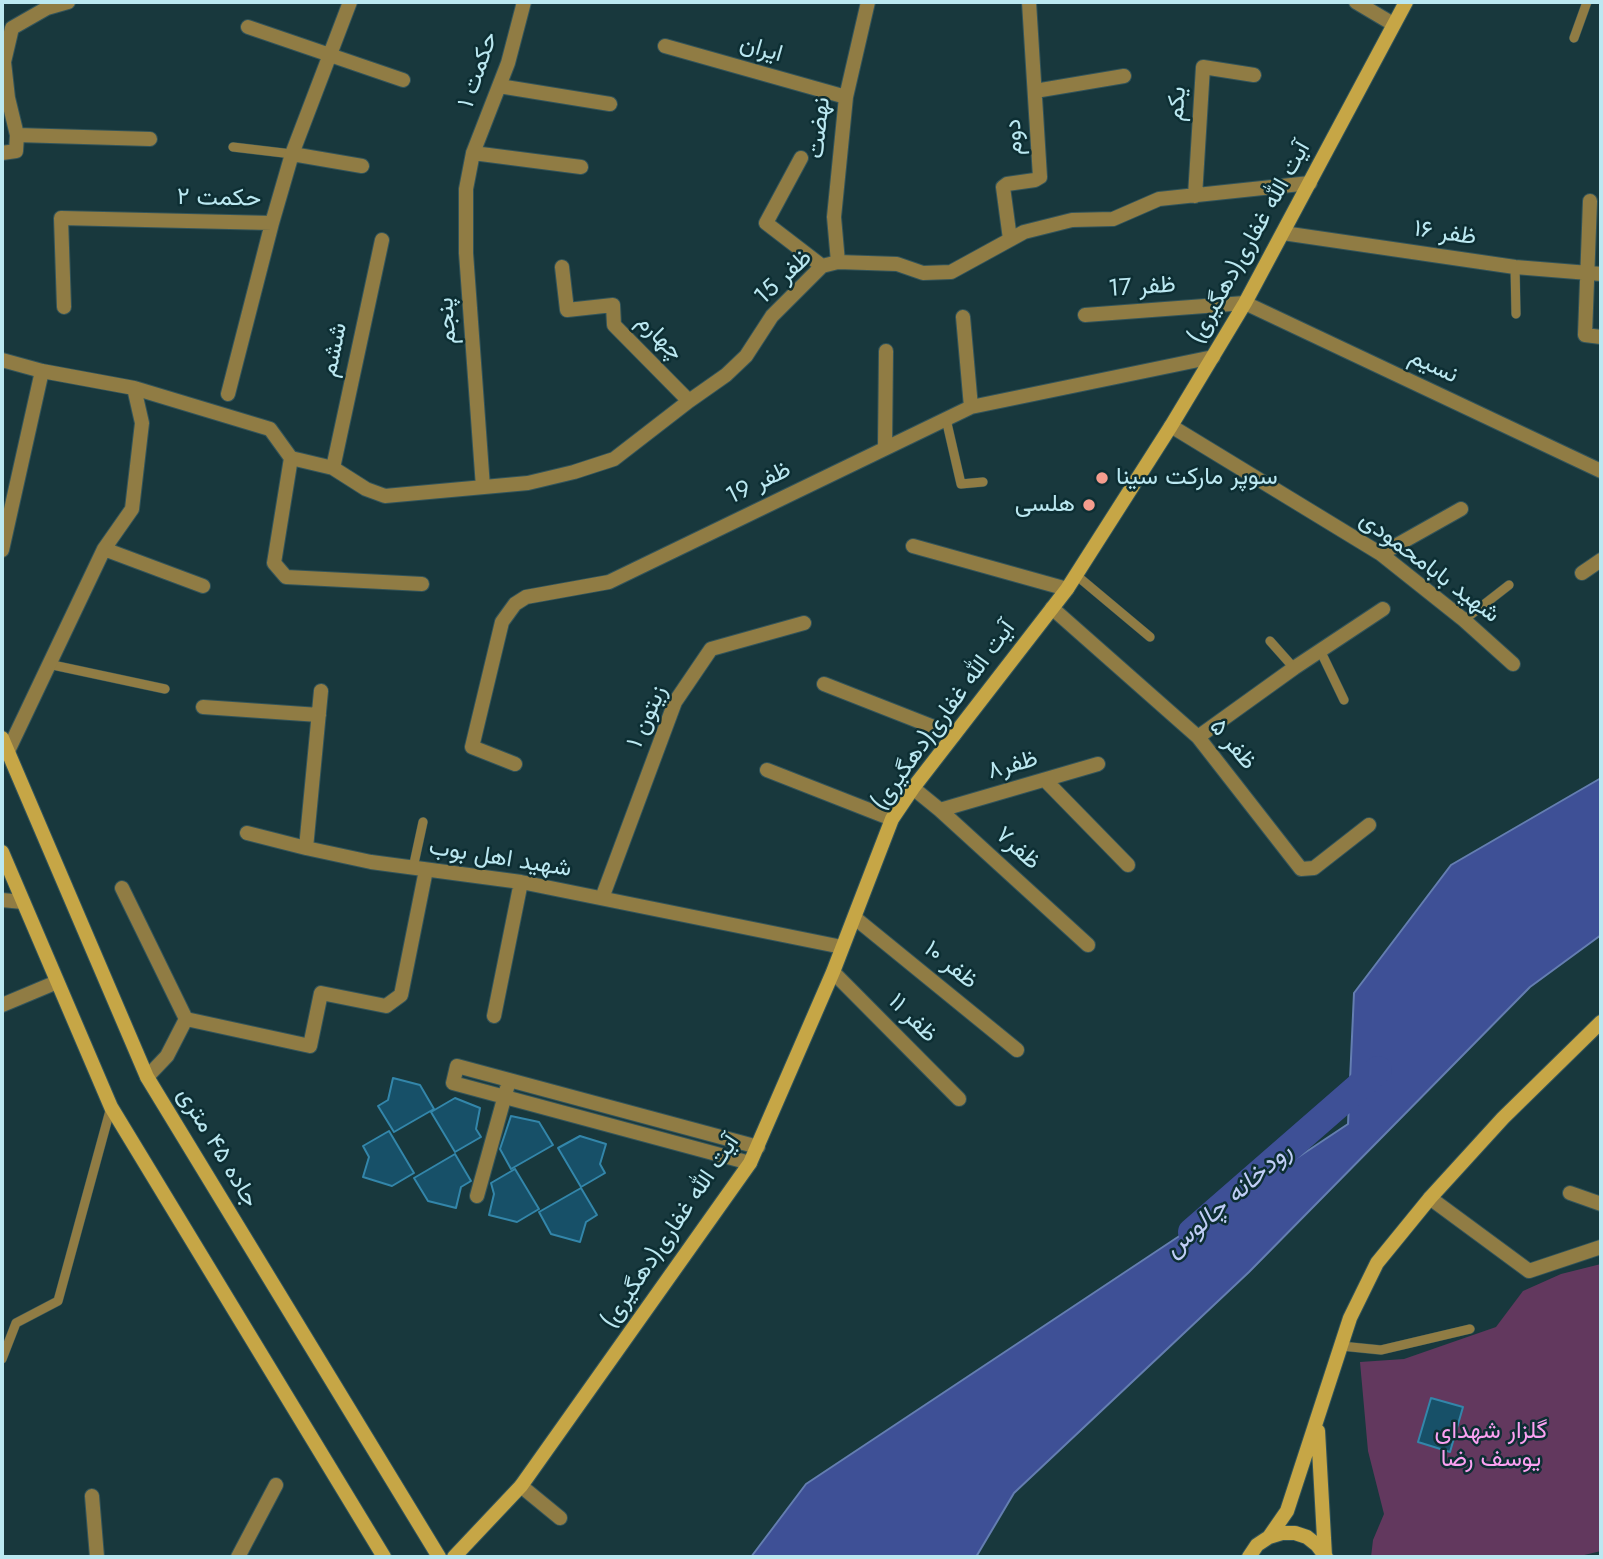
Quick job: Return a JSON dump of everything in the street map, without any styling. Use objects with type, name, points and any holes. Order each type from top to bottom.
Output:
[{"type":"street","points":[[2,153],[16,151],[17,135],[8,98],[4,62],[7,28],[47,8],[68,2]]},
{"type":"street","name":"حکمت ۲","points":[[64,307],[61,218],[272,223],[292,154],[350,2]]},
{"type":"street","name":"حکمت ۱","points":[[474,153],[511,52],[524,2]]},
{"type":"street","name":"نهضت","points":[[838,262],[834,216],[846,97],[868,2]]},
{"type":"street","name":"دوم","points":[[1010,239],[1003,187],[1040,177],[1029,2]]},
{"type":"street","points":[[1356,2],[1393,23]]},
{"type":"street","name":"آیت الله غفاری(دهگیری)","points":[[454,1557],[521,1486],[750,1163],[833,972],[892,819],[1076,575],[1171,426],[1245,303],[1406,2]]},
{"type":"street","points":[[248,27],[403,80]]},
{"type":"street","name":"ایران","points":[[665,46],[846,97]]},
{"type":"street","name":"یکم","points":[[1195,196],[1203,67],[1254,75]]},
{"type":"street","points":[[1035,91],[1124,76]]},
{"type":"street","points":[[499,86],[610,104]]},
{"type":"street","points":[[17,135],[150,139]]},
{"type":"street","points":[[474,153],[581,167]]},
{"type":"street","name":"پنجم","points":[[474,153],[466,189],[466,253],[483,487]]},
{"type":"street","points":[[292,154],[362,166]]},
{"type":"street","points":[[801,158],[766,223],[822,266]]},
{"type":"street","name":"ظفر 15","points":[[292,458],[333,468],[366,489],[385,496],[528,483],[574,472],[614,459],[726,375],[746,356],[772,317],[822,266],[838,262],[897,264],[923,273],[951,272],[1024,232],[1072,220],[1114,219],[1159,198],[1310,183]]},
{"type":"street","points":[[1590,201],[1594,274],[1585,335],[1601,337]]},
{"type":"street","points":[[228,394],[272,223]]},
{"type":"street","name":"ظفر ۱۶","points":[[1283,233],[1515,267],[1594,274]]},
{"type":"street","name":"ششم","points":[[333,468],[382,240]]},
{"type":"street","name":"چهارم","points":[[562,267],[567,310],[613,305],[614,325],[689,401]]},
{"type":"street","name":"ظفر 17","points":[[1085,315],[1245,303]]},
{"type":"street","name":"نسیم","points":[[1245,303],[1601,471]]},
{"type":"street","points":[[963,317],[971,407]]},
{"type":"street","points":[[885,448],[886,351]]},
{"type":"street","name":"ظفر 19","points":[[514,764],[472,747],[502,622],[515,604],[526,597],[610,582],[971,407],[1213,357]]},
{"type":"street","points":[[2,359],[42,372],[134,388],[270,429],[292,458],[274,563],[286,577],[422,584]]},
{"type":"street","points":[[2,550],[42,372]]},
{"type":"street","points":[[4,745],[48,664],[104,549],[132,509],[142,423],[134,388]]},
{"type":"street","name":"شهید بابامحمودی","points":[[1171,426],[1381,554],[1464,620],[1513,664]]},
{"type":"street","points":[[1381,554],[1461,509]]},
{"type":"street","points":[[913,546],[1066,589]]},
{"type":"street","points":[[104,549],[203,586]]},
{"type":"street","points":[[1582,573],[1601,560]]},
{"type":"street","name":"ظفر ۵","points":[[1052,608],[1198,737],[1301,869],[1314,868],[1369,825]]},
{"type":"street","points":[[1198,737],[1320,650],[1383,609]]},
{"type":"street","name":"زیتون ۱","points":[[602,898],[675,702],[711,649],[804,623]]},
{"type":"street","points":[[824,684],[954,735]]},
{"type":"street","points":[[306,848],[321,691]]},
{"type":"street","points":[[202,706],[319,715]]},
{"type":"street","name":"جاده ۴۵ متری","points":[[4,745],[147,1077],[439,1557]]},
{"type":"street","name":"ظفر۸","points":[[940,810],[1098,764]]},
{"type":"street","points":[[767,770],[892,819]]},
{"type":"street","points":[[1045,780],[1129,865]]},
{"type":"street","name":"ظفر۷","points":[[913,788],[1088,945]]},
{"type":"street","name":"شهید اهل بوب","points":[[247,832],[371,862],[521,882],[842,947]]},
{"type":"street","points":[[2,852],[111,1107],[384,1557]]},
{"type":"street","points":[[186,1019],[310,1046],[321,993],[386,1006],[401,995],[419,869]]},
{"type":"street","points":[[494,1016],[521,882]]},
{"type":"street","points":[[122,888],[186,1019]]},
{"type":"street","points":[[2,900],[23,902]]},
{"type":"street","name":"ظفر ۱۰","points":[[855,918],[1017,1050]]},
{"type":"street","name":"ظفر ۱۱","points":[[833,972],[959,1099]]},
{"type":"street","points":[[2,1005],[57,982]]},
{"type":"street","points":[[147,1077],[167,1056],[186,1019]]},
{"type":"street","points":[[1249,1557],[1287,1511],[1350,1318],[1377,1263],[1503,1118],[1601,1022]]},
{"type":"street","points":[[750,1163],[453,1083],[457,1066],[758,1147]]},
{"type":"street","points":[[477,1196],[509,1080]]},
{"type":"street","points":[[1570,1193],[1601,1205]]},
{"type":"street","points":[[1430,1199],[1529,1271],[1601,1247]]},
{"type":"street","points":[[1317,1422],[1325,1556]]},
{"type":"street","points":[[238,1557],[276,1485]]},
{"type":"street","points":[[521,1486],[559,1518]]},
{"type":"street","points":[[92,1496],[97,1557]]},
{"type":"street","points":[[1269,1536],[1295,1533],[1307,1537],[1325,1556]]},
{"type":"lane","points":[[1574,38],[1587,2]]},
{"type":"lane","points":[[233,147],[292,154]]},
{"type":"lane","points":[[1515,267],[1516,314]]},
{"type":"lane","points":[[946,419],[961,484],[983,482]]},
{"type":"lane","points":[[1076,575],[1150,637]]},
{"type":"lane","points":[[1464,620],[1509,585]]},
{"type":"lane","points":[[1270,641],[1294,668]]},
{"type":"lane","points":[[1320,650],[1343,700]]},
{"type":"lane","points":[[48,664],[165,689]]},
{"type":"lane","points":[[419,869],[423,822]]},
{"type":"lane","points":[[2,1359],[16,1323],[58,1301],[111,1107]]},
{"type":"lane","points":[[1341,1346],[1381,1350],[1470,1329]]},
{"type":"green space","name":"گلزار شهدای یوسف رضا","points":[[1601,1264],[1601,1551],[1576,1557],[1371,1557],[1373,1540],[1384,1514],[1368,1451],[1360,1362],[1404,1359],[1496,1327],[1523,1291],[1561,1274]]},
{"type":"water","points":[[1601,778],[1601,935],[1530,987],[1249,1272],[1014,1493],[976,1557],[751,1557],[806,1484],[1348,1124],[1354,993],[1451,865]]},
{"type":"building","points":[[393,1078],[420,1085],[434,1109],[394,1132],[378,1106],[388,1100]]},
{"type":"building","points":[[455,1098],[480,1108],[476,1129],[481,1137],[455,1152],[431,1112]]},
{"type":"building","points":[[511,1116],[539,1122],[553,1145],[511,1169],[500,1149]]},
{"type":"building","points":[[389,1131],[414,1173],[392,1186],[363,1177],[369,1157],[363,1146]]},
{"type":"building","points":[[580,1136],[606,1144],[600,1164],[605,1173],[581,1187],[558,1148]]},
{"type":"building","points":[[455,1154],[471,1181],[461,1187],[456,1208],[428,1201],[414,1178]]},
{"type":"building","points":[[515,1169],[539,1209],[517,1222],[489,1215],[494,1194],[491,1183]]},
{"type":"building","points":[[581,1188],[597,1215],[586,1222],[580,1242],[551,1234],[539,1212]]},
{"type":"building","points":[[1431,1398],[1463,1407],[1450,1452],[1418,1442]]},
{"type":"waterway","name":"رودخانه چالوس","points":[[1192,1232],[1378,1070]]},
{"type":"place","name":"سوپر مارکت سینا","points":[[1102,478]]},
{"type":"place","name":"هلسی","points":[[1089,505]]}]
